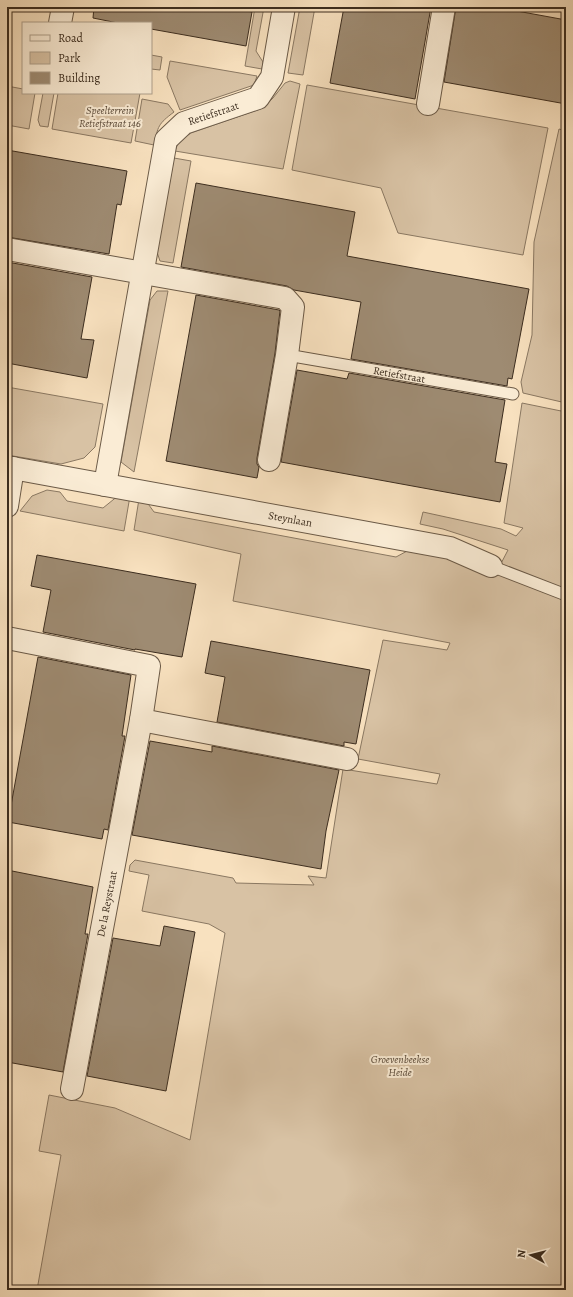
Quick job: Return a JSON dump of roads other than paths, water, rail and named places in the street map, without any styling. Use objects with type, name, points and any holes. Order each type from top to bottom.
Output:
[{"type":"street","points":[[60,22],[63,7]]},
{"type":"street","name":"Retiefstraat","points":[[105,485],[166,140],[184,123],[258,98],[272,77],[284,7]]},
{"type":"street","points":[[428,104],[444,7]]},
{"type":"street","points":[[7,249],[284,298],[293,308],[287,355],[269,460]]},
{"type":"street","points":[[7,506],[10,468]]},
{"type":"street","name":"Steynlaan","points":[[10,468],[450,548],[491,566]]},
{"type":"street","name":"De la Reystraat","points":[[7,638],[149,666],[141,720],[72,1089]]},
{"type":"street","points":[[141,720],[347,760]]},
{"type":"lane","name":"Retiefstraat","points":[[287,355],[513,394]]},
{"type":"lane","name":"Steynlaan","points":[[491,566],[566,595]]},
{"type":"park label","name":"Speelterrein Retiefstraat 146","points":[[110,116]]},
{"type":"park label","name":"Groevenbeekse Heide","points":[[400,1065]]}]
